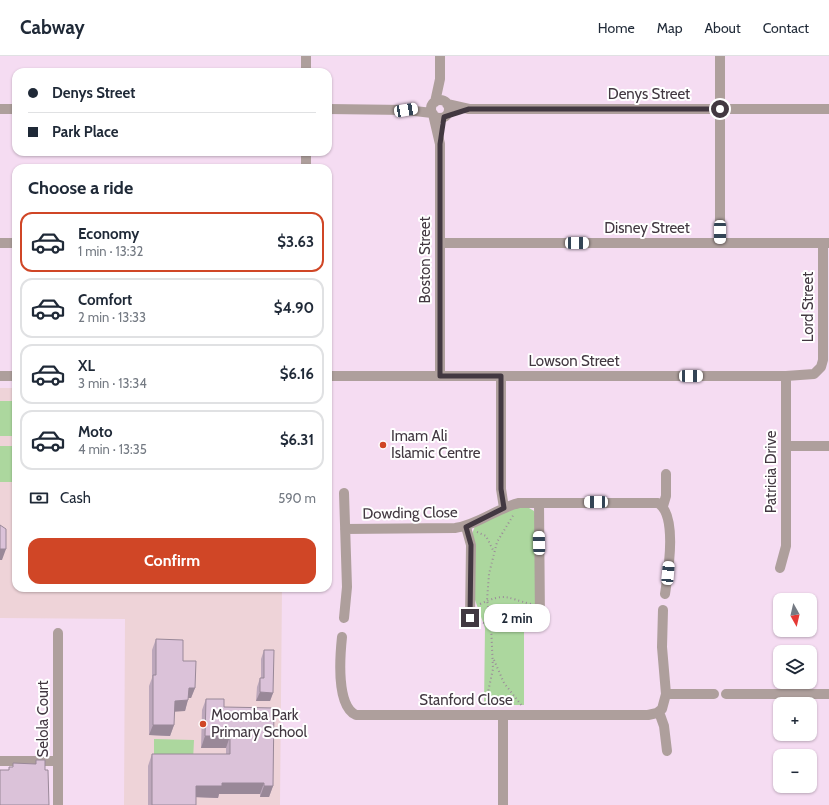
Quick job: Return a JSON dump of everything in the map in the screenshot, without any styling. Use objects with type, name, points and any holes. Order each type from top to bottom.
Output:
[{"type":"street","points":[[306,56],[306,68]]},
{"type":"street","points":[[440,56],[441,103]]},
{"type":"street","points":[[720,56],[720,243]]},
{"type":"street","points":[[441,103],[449,109],[445,116],[439,118],[432,114],[431,108],[441,103]]},
{"type":"street","name":"Denys Street","points":[[406,110],[441,103],[469,109],[829,109]]},
{"type":"street","points":[[0,108],[12,108]]},
{"type":"street","name":"Denys Street","points":[[332,109],[406,110],[432,114]]},
{"type":"street","name":"Denys Street","points":[[445,116],[469,109]]},
{"type":"street","name":"Boston Street","points":[[432,114],[440,144]]},
{"type":"street","name":"Boston Street","points":[[440,376],[440,144],[445,116]]},
{"type":"street","points":[[0,243],[12,243]]},
{"type":"street","name":"Disney Street","points":[[441,243],[826,243]]},
{"type":"street","name":"Lord Street","points":[[818,371],[823,360],[826,243]]},
{"type":"street","name":"Lowson Street","points":[[332,376],[809,376],[818,371]]},
{"type":"street","points":[[0,376],[12,376]]},
{"type":"street","points":[[501,376],[501,489],[504,508]]},
{"type":"street","name":"Patricia Drive","points":[[780,568],[786,546],[786,376]]},
{"type":"street","points":[[786,446],[829,446]]},
{"type":"street","points":[[665,594],[670,558],[668,513],[663,506],[666,496],[666,474]]},
{"type":"street","name":"Dowding Close","points":[[344,493],[347,587],[344,618]]},
{"type":"street","name":"Dowding Close","points":[[345,529],[466,527],[504,508],[519,503],[654,502],[663,506]]},
{"type":"street","points":[[539,503],[540,621]]},
{"type":"street","points":[[466,527],[471,545],[470,618]]},
{"type":"street","points":[[663,610],[662,647],[666,694],[665,704],[659,712],[664,726],[667,752]]},
{"type":"street","name":"Selola Court","points":[[58,633],[58,805]]},
{"type":"street","name":"Stanford Close","points":[[342,637],[341,680],[344,701],[350,712],[363,716],[648,715],[659,712]]},
{"type":"street","points":[[666,694],[714,694]]},
{"type":"street","points":[[726,694],[829,694]]},
{"type":"street","points":[[503,715],[503,805]]},
{"type":"street","points":[[0,761],[58,761]]},
{"type":"path","points":[[485,715],[485,704],[492,680],[493,657],[491,625],[487,600],[489,574],[494,551],[502,533],[515,513]]},
{"type":"path","points":[[476,531],[486,536],[494,551]]},
{"type":"path","points":[[470,604],[479,604],[487,600],[506,597],[540,605]]},
{"type":"path","points":[[470,618],[491,625],[509,627],[540,621]]},
{"type":"path","points":[[493,657],[504,683],[522,705],[523,715]]},
{"type":"shaded area","name":"Moomba Park Primary School","points":[[0,388],[12,388],[12,592],[282,592],[280,805],[124,805],[125,619],[0,618]]},
{"type":"green space","points":[[0,401],[12,401],[12,436],[0,436]]},
{"type":"green space","points":[[0,446],[12,446],[12,482],[0,482]]},
{"type":"green space","points":[[517,507],[529,508],[534,511],[535,516],[536,610],[524,630],[524,705],[484,705],[485,628],[475,600],[472,534],[475,526]]},
{"type":"green space","points":[[154,739],[194,740],[193,761],[154,761]]},
{"type":"building","points":[[0,525],[6,529],[6,549],[0,549]]},
{"type":"building","points":[[156,639],[183,640],[183,661],[196,661],[195,688],[189,688],[188,700],[175,701],[174,725],[153,725],[153,675],[156,675]]},
{"type":"building","points":[[264,650],[274,650],[273,693],[260,692],[260,678],[264,678]]},
{"type":"building","points":[[206,699],[224,699],[224,707],[274,708],[273,786],[264,786],[264,783],[222,783],[222,786],[196,786],[196,805],[152,805],[152,754],[230,754],[230,736],[205,736]]},
{"type":"building","points":[[36,760],[45,760],[45,770],[48,770],[49,805],[0,805],[0,770],[9,770],[9,767],[13,767],[13,763],[36,764]]},
{"type":"place","name":"Imam Ali Islamic Centre","points":[[383,445]]},
{"type":"place","name":"Moomba Park Primary School","points":[[203,724]]},
{"type":"route","points":[[470,618],[471,545],[466,527],[504,508],[501,489],[501,376],[440,376],[440,144],[444,117],[469,109],[720,109]]}]
